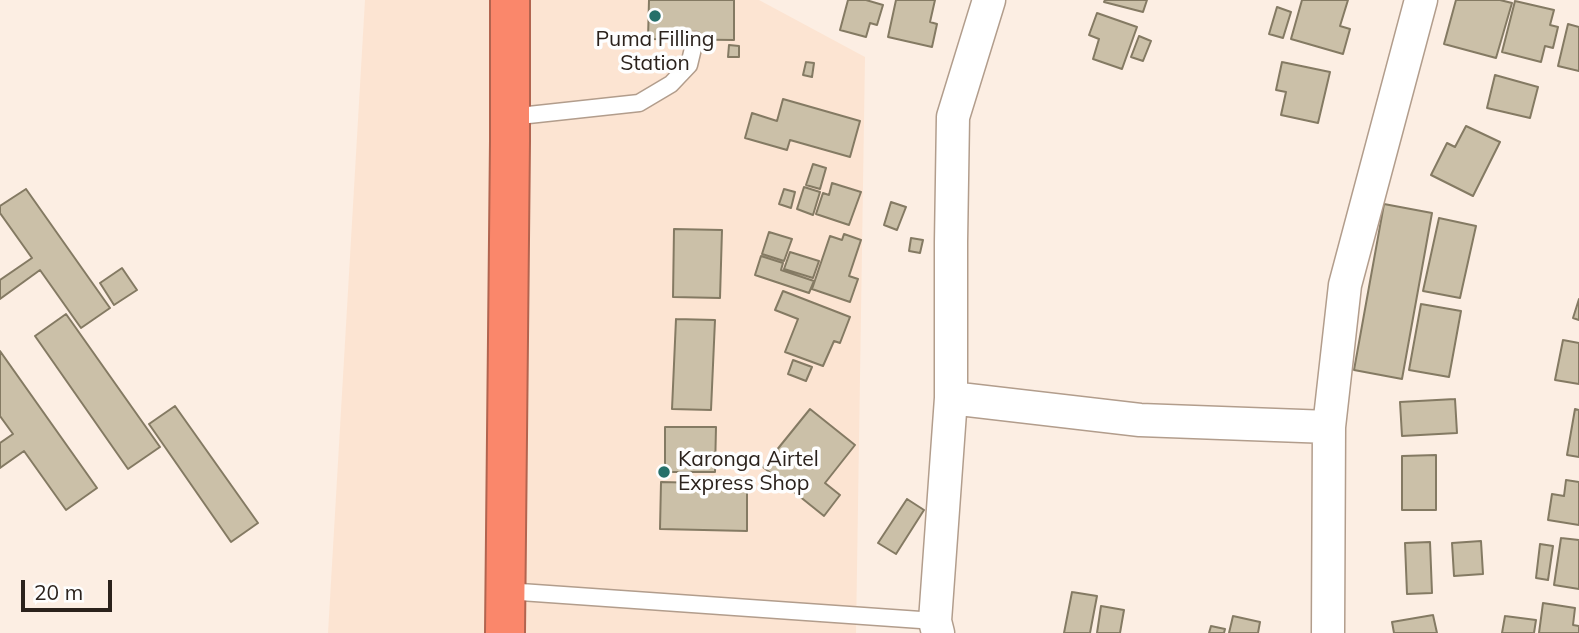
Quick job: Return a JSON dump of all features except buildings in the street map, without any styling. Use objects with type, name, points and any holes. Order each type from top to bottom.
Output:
[{"type":"highway","points":[[505,633],[510,0]]},
{"type":"street","points":[[936,627],[951,398],[953,117],[989,0]]},
{"type":"street","points":[[1328,633],[1329,428],[1345,285],[1421,0]]},
{"type":"street","points":[[951,398],[1140,420],[1329,428]]},
{"type":"lane","points":[[510,117],[639,103],[671,84],[689,65],[695,40]]},
{"type":"lane","points":[[506,591],[936,627]]},
{"type":"shaded area","points":[[365,0],[759,0],[865,57],[856,633],[328,633]]},
{"type":"place","name":"Puma Filling Station","points":[[655,16]]},
{"type":"place","name":"Karonga Airtel Express Shop","points":[[664,472]]}]
